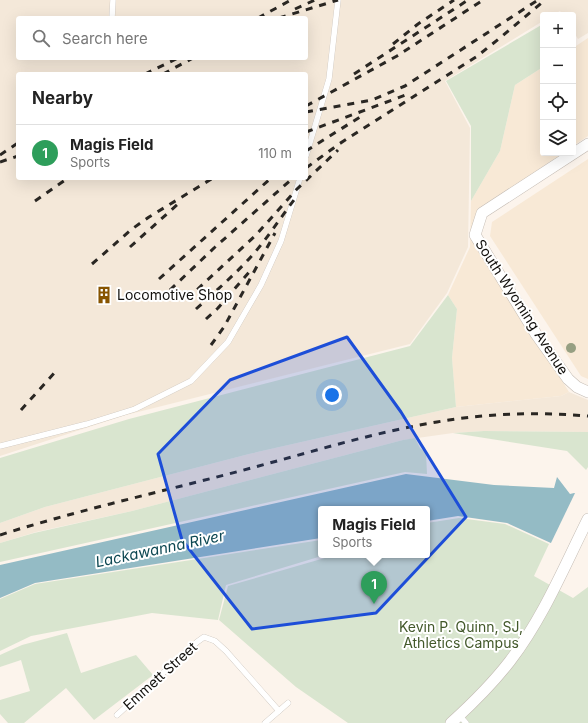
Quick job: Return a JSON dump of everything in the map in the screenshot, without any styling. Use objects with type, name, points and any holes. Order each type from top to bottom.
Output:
[{"type":"street","name":"South Wyoming Avenue","points":[[588,144],[482,214],[475,235],[536,334],[556,363],[568,379],[577,387],[588,392]]},
{"type":"street","points":[[459,721],[510,662],[523,642],[543,608],[588,519]]},
{"type":"lane","points":[[112,16],[113,0]]},
{"type":"lane","points":[[308,149],[328,79],[338,0]]},
{"type":"lane","points":[[0,446],[87,424],[135,408],[191,381],[228,342],[261,285],[281,241],[299,180]]},
{"type":"lane","name":"Emmett Street","points":[[117,715],[204,637],[215,641],[226,651],[279,711]]},
{"type":"lane","points":[[265,723],[288,703]]},
{"type":"highlighted area","points":[[347,337],[401,412],[466,517],[376,613],[252,629],[182,540],[158,454],[230,380]]},
{"type":"shaded area","points":[[0,0],[588,0],[588,33],[578,39],[576,36],[576,12],[540,12],[540,23],[445,81],[470,128],[468,247],[447,293],[410,344],[126,415],[0,456]]},
{"type":"shaded area","points":[[588,38],[588,136],[576,144],[576,48],[576,46]]},
{"type":"shaded area","points":[[540,69],[540,156],[558,156],[479,209],[472,235],[569,392],[561,396],[456,407],[452,358],[457,309],[448,295],[470,247],[471,201],[500,151],[515,85]]},
{"type":"shaded area","points":[[588,159],[588,379],[581,376],[490,236],[492,222]]},
{"type":"shaded area","points":[[569,392],[588,400],[588,432],[484,431],[453,433],[403,440],[132,511],[36,532],[0,543],[0,523],[45,507],[249,454],[456,407],[561,396]]},
{"type":"green space","points":[[540,26],[540,69],[515,85],[500,151],[471,201],[471,126],[446,81]]},
{"type":"green space","points":[[448,295],[457,309],[452,358],[456,407],[249,454],[45,507],[0,523],[0,458],[129,419],[410,346]]},
{"type":"green space","points":[[484,431],[588,432],[588,467],[586,470],[567,451],[453,433]]},
{"type":"green space","points":[[415,438],[420,448],[426,453],[427,474],[405,472],[0,562],[0,543],[34,533],[132,511]]},
{"type":"green space","name":"Kevin P. Quinn, SJ, Athletics Campus","points":[[459,518],[505,524],[549,544],[534,576],[573,598],[588,587],[588,723],[348,723],[296,687],[219,620],[228,586],[325,558],[430,558],[430,523]]},
{"type":"green space","points":[[318,540],[318,557],[226,585],[218,620],[152,613],[31,636],[0,651],[0,599],[35,584]]},
{"type":"green space","points":[[67,633],[81,673],[136,655],[153,675],[94,720],[66,688],[24,723],[8,723],[0,714],[0,700],[30,691],[21,660],[0,667],[0,655],[22,645]]},
{"type":"water","name":"Lackawanna River","points":[[406,474],[494,485],[554,488],[557,477],[570,494],[574,493],[588,495],[564,549],[507,523],[458,516],[430,521],[430,506],[318,506],[318,538],[35,583],[0,598],[0,565]]},
{"type":"pier","points":[[576,491],[588,493],[588,553],[564,551],[550,545]]},
{"type":"railway","points":[[262,16],[291,0]]},
{"type":"railway","points":[[295,9],[315,0]]},
{"type":"railway","points":[[286,16],[338,0]]},
{"type":"railway","points":[[393,44],[418,24],[454,0]]},
{"type":"railway","points":[[354,74],[468,0]]},
{"type":"railway","points":[[308,105],[397,56],[483,0]]},
{"type":"railway","points":[[308,112],[372,100],[405,86],[538,0]]},
{"type":"railway","points":[[308,167],[339,144],[476,57],[545,0]]},
{"type":"railway","points":[[149,72],[174,60]]},
{"type":"railway","points":[[167,72],[189,60]]},
{"type":"railway","points":[[308,131],[411,93]]},
{"type":"railway","points":[[308,150],[360,117]]},
{"type":"railway","points":[[0,155],[16,144]]},
{"type":"railway","points":[[308,179],[338,150]]},
{"type":"railway","points":[[0,162],[16,157]]},
{"type":"railway","points":[[35,201],[65,180]]},
{"type":"railway","points":[[92,264],[132,229],[210,180]]},
{"type":"railway","points":[[159,279],[269,180]]},
{"type":"railway","points":[[170,290],[214,248],[291,180]]},
{"type":"railway","points":[[187,299],[256,235],[306,180]]},
{"type":"railway","points":[[196,309],[249,259],[297,196]]},
{"type":"railway","points":[[130,247],[178,204]]},
{"type":"railway","points":[[211,345],[224,327],[275,233]]},
{"type":"railway","points":[[206,319],[218,308],[250,271]]},
{"type":"railway","points":[[21,410],[57,370]]},
{"type":"railway","points":[[0,535],[90,509],[387,432],[456,419],[494,415],[550,414],[588,416]]},
{"type":"place","name":"Locomotive Shop","points":[[104,295]]},
{"type":"place","name":"Magis Field","points":[[374,604]]}]
